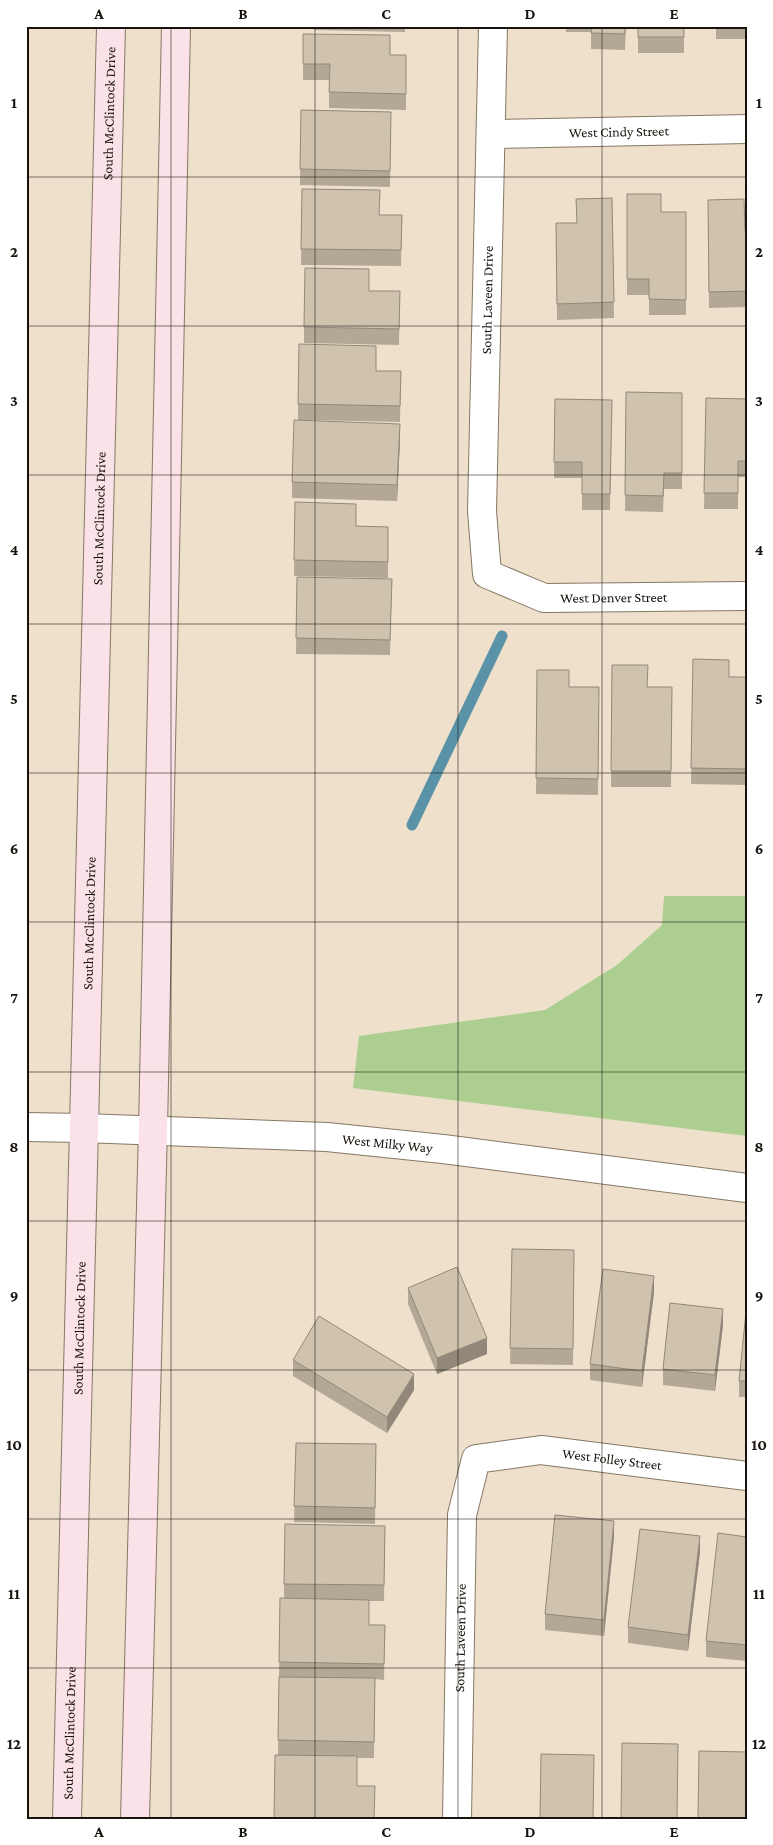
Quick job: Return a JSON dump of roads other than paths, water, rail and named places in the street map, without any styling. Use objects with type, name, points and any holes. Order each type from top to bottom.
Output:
[{"type":"main road","name":"South McClintock Drive","points":[[67,1819],[111,26]]},
{"type":"main road","points":[[135,1819],[153,1129],[176,26]]},
{"type":"street","name":"South Laveen Drive","points":[[487,574],[482,511],[493,26]]},
{"type":"street","name":"West Cindy Street","points":[[490,134],[747,129]]},
{"type":"street","name":"West Denver Street","points":[[487,574],[544,598],[747,596]]},
{"type":"street","name":"West Milky Way","points":[[26,1126],[153,1129],[327,1137],[453,1150],[747,1188]]},
{"type":"street","name":"West Folley Street","points":[[476,1459],[540,1450],[747,1476]]},
{"type":"street","name":"South Laveen Drive","points":[[457,1819],[462,1515],[476,1459]]},
{"type":"waterway","points":[[412,825],[502,636]]}]
